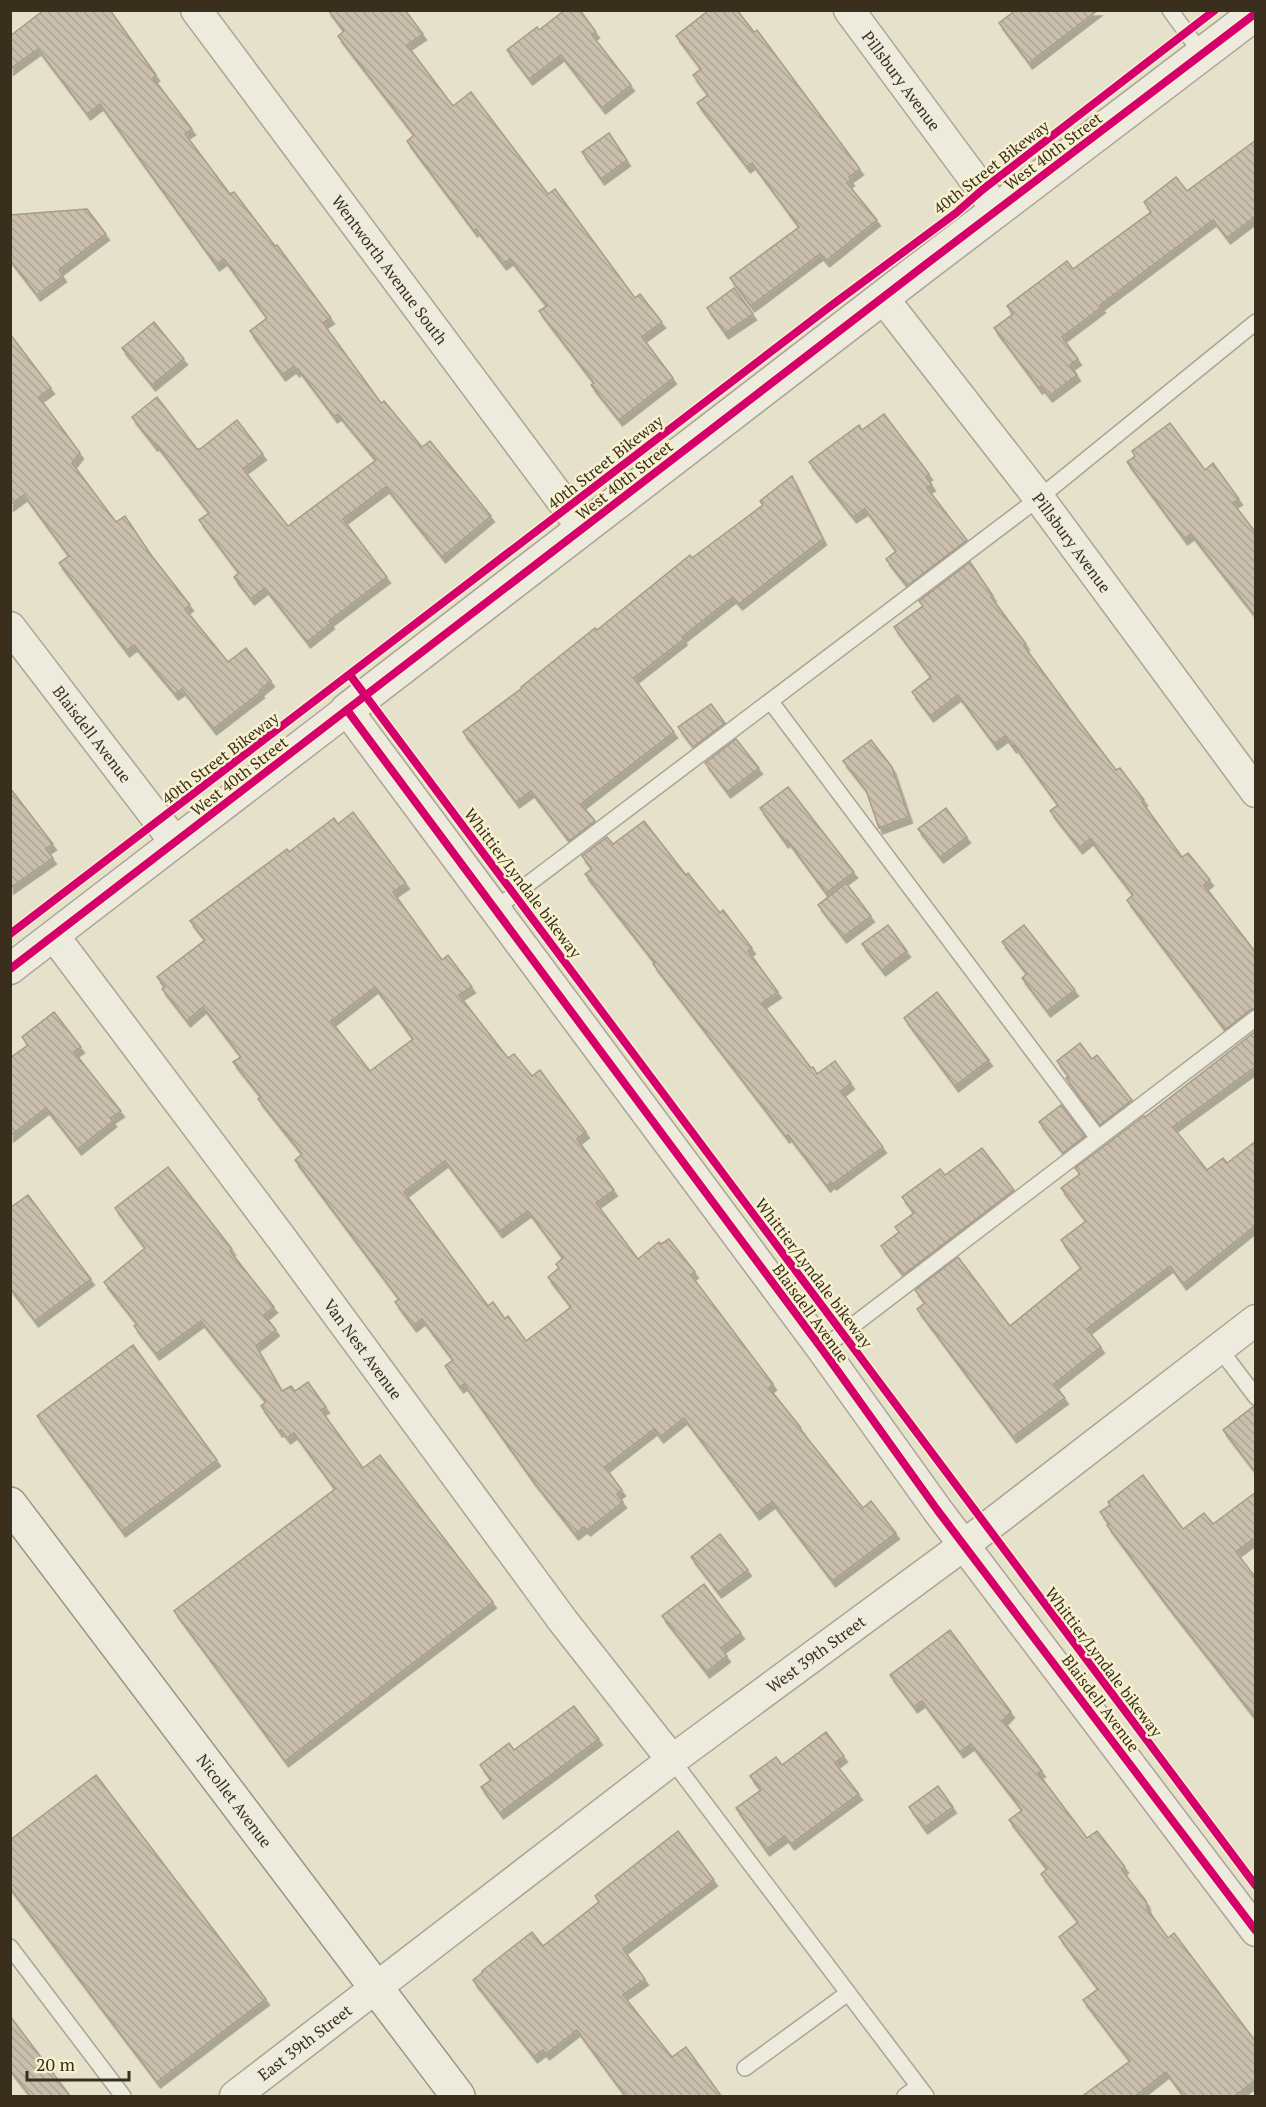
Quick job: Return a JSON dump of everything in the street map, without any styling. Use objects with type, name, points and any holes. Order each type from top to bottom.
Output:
[{"type":"street","name":"Wentworth Avenue South","points":[[196,10],[583,529]]},
{"type":"street","name":"Pillsbury Avenue","points":[[849,10],[997,210]]},
{"type":"street","name":"West 40th Street","points":[[10,969],[1256,13]]},
{"type":"street","name":"Pillsbury Avenue","points":[[883,298],[1039,498],[1256,792]]},
{"type":"street","name":"Blaisdell Avenue","points":[[10,627],[175,842]]},
{"type":"street","name":"Blaisdell Avenue","points":[[347,710],[822,1349],[964,1545],[1256,1930]]},
{"type":"street","name":"Van Nest Avenue","points":[[54,936],[282,1239],[563,1621],[672,1760]]},
{"type":"street","name":"West 39th Street","points":[[377,1989],[672,1760],[964,1545],[1256,1320]]},
{"type":"street","name":"Nicollet Avenue","points":[[10,1504],[458,2097]]},
{"type":"street","name":"East 39th Street","points":[[236,2097],[377,1989]]},
{"type":"lane","points":[[1170,10],[1202,54]]},
{"type":"lane","points":[[495,909],[1039,498],[1256,322]]},
{"type":"lane","points":[[771,702],[1098,1138]]},
{"type":"lane","points":[[822,1349],[1256,1018]]},
{"type":"lane","points":[[1219,1348],[1256,1397]]},
{"type":"lane","points":[[672,1760],[922,2092],[905,2097]]},
{"type":"lane","points":[[10,1947],[123,2097]]},
{"type":"lane","points":[[745,2068],[848,1993]]},
{"type":"building","points":[[44,10],[110,10],[156,75],[153,78],[192,129],[185,134],[230,194],[234,192],[275,246],[277,245],[331,318],[323,323],[381,403],[384,401],[422,447],[430,441],[491,516],[442,557],[386,487],[343,519],[387,577],[329,621],[331,623],[307,642],[265,588],[251,599],[234,577],[239,573],[199,520],[209,513],[156,444],[154,445],[132,417],[157,397],[197,449],[237,420],[263,454],[243,469],[288,526],[376,460],[338,414],[334,417],[298,369],[296,371],[293,367],[282,375],[250,331],[267,318],[224,259],[216,265],[100,104],[87,114],[38,49],[10,69],[10,36]]},
{"type":"building","points":[[328,10],[405,10],[423,34],[407,45],[453,106],[471,92],[548,194],[555,189],[635,298],[640,294],[662,322],[642,337],[673,378],[619,420],[591,385],[594,383],[539,311],[547,306],[510,259],[503,264],[476,229],[474,231],[407,141],[414,135],[338,36],[344,31]]},
{"type":"building","points":[[565,10],[580,10],[596,32],[592,35],[631,85],[602,108],[561,55],[529,79],[507,50],[537,27],[539,30]]},
{"type":"building","points":[[709,10],[737,10],[754,32],[757,30],[860,169],[849,177],[851,180],[847,183],[877,220],[826,261],[820,254],[751,306],[730,278],[799,227],[752,163],[747,167],[697,103],[708,95],[693,75],[701,69],[676,36]]},
{"type":"building","points":[[1016,10],[1098,10],[1029,63],[999,23]]},
{"type":"building","points":[[609,133],[627,160],[601,179],[582,152]]},
{"type":"building","points":[[1256,140],[1256,216],[1227,238],[1213,220],[1100,305],[1102,307],[1062,337],[1078,359],[1070,365],[1077,375],[1049,396],[1041,386],[1039,388],[994,328],[1013,314],[1007,306],[1067,261],[1073,269],[1151,212],[1144,202],[1176,177],[1187,191]]},
{"type":"building","points":[[87,209],[106,234],[59,270],[63,276],[37,295],[10,260],[10,215]]},
{"type":"building","points":[[734,288],[753,314],[725,333],[707,308]]},
{"type":"building","points":[[154,322],[184,359],[152,385],[122,348]]},
{"type":"building","points":[[10,334],[51,388],[39,397],[80,453],[72,463],[116,522],[125,516],[151,555],[190,605],[185,609],[228,662],[246,648],[271,681],[260,690],[261,692],[213,729],[182,689],[175,694],[134,645],[126,651],[59,563],[69,556],[24,495],[10,505]]},
{"type":"building","points":[[884,414],[929,474],[926,477],[932,485],[927,488],[967,540],[907,586],[886,559],[896,551],[865,509],[853,517],[809,462],[859,425],[862,430]]},
{"type":"building","points":[[1170,423],[1205,470],[1213,463],[1239,499],[1233,503],[1256,533],[1256,617],[1191,534],[1184,539],[1127,462],[1135,456],[1132,451]]},
{"type":"building","points":[[792,476],[823,539],[739,604],[733,597],[634,678],[674,732],[581,804],[595,821],[569,841],[531,791],[516,802],[463,732],[522,688],[595,628],[597,630],[690,555],[692,558],[763,505],[760,501]]},
{"type":"building","points":[[970,562],[993,596],[991,597],[1026,644],[1024,646],[1078,720],[1116,770],[1120,768],[1182,857],[1188,853],[1210,880],[1204,885],[1256,953],[1256,1008],[1250,1010],[1225,1030],[1127,900],[1133,895],[1090,839],[1079,848],[1050,811],[1058,805],[1014,745],[1013,747],[1005,736],[994,744],[958,695],[930,716],[912,692],[931,677],[894,627],[923,606],[919,601]]},
{"type":"building","points":[[711,704],[725,723],[693,747],[678,727]]},
{"type":"building","points":[[736,739],[759,768],[727,792],[705,763]]},
{"type":"building","points":[[871,740],[892,767],[909,817],[879,828],[866,790],[843,761]]},
{"type":"building","points":[[788,787],[854,872],[826,893],[760,808]]},
{"type":"building","points":[[10,788],[53,844],[46,849],[53,858],[10,888]]},
{"type":"building","points":[[946,808],[967,837],[940,857],[918,829]]},
{"type":"building","points":[[353,812],[406,883],[393,892],[442,960],[448,955],[472,987],[459,995],[508,1058],[514,1054],[532,1076],[540,1070],[586,1132],[577,1139],[614,1190],[596,1203],[638,1259],[659,1242],[661,1244],[669,1239],[695,1272],[691,1275],[773,1384],[769,1388],[800,1429],[863,1508],[871,1501],[896,1533],[832,1581],[772,1502],[756,1514],[684,1418],[660,1437],[654,1429],[605,1467],[622,1490],[617,1494],[623,1502],[587,1530],[584,1527],[575,1534],[533,1481],[464,1384],[460,1387],[445,1366],[453,1360],[422,1319],[413,1326],[395,1302],[399,1299],[295,1160],[302,1154],[258,1099],[261,1097],[233,1062],[241,1057],[203,1007],[187,1021],[162,989],[165,987],[157,977],[205,940],[190,921],[287,849],[289,852],[334,818],[338,824]],"holes":[[[375,987],[413,1039],[370,1071],[331,1021]],[[445,1161],[499,1232],[528,1211],[563,1258],[556,1264],[559,1268],[548,1277],[571,1307],[526,1341],[508,1316],[505,1319],[493,1302],[488,1306],[404,1192]]]},
{"type":"building","points":[[644,821],[686,875],[688,873],[720,913],[723,910],[752,948],[748,951],[778,992],[762,1003],[811,1068],[813,1067],[817,1074],[835,1061],[851,1083],[841,1091],[883,1147],[833,1184],[831,1182],[827,1186],[788,1135],[786,1137],[585,874],[592,869],[582,856],[607,837],[613,844]]},
{"type":"building","points":[[846,883],[871,916],[843,937],[818,905]]},
{"type":"building","points":[[888,925],[907,951],[882,970],[862,944]]},
{"type":"building","points":[[1024,925],[1075,990],[1047,1011],[1022,978],[1027,974],[1002,942]]},
{"type":"building","points":[[937,992],[989,1060],[955,1086],[904,1018]]},
{"type":"building","points":[[54,1012],[81,1047],[74,1052],[121,1111],[111,1118],[113,1121],[78,1149],[46,1108],[10,1136],[10,1058],[28,1045],[22,1037]]},
{"type":"building","points":[[1256,1031],[1256,1071],[1254,1068],[1173,1127],[1207,1170],[1223,1158],[1227,1163],[1256,1141],[1256,1225],[1183,1284],[1170,1266],[1087,1329],[1101,1347],[1054,1384],[1065,1398],[1013,1437],[917,1309],[925,1303],[915,1290],[958,1257],[1010,1326],[1081,1268],[1061,1240],[1086,1221],[1061,1188],[1080,1174],[1075,1168]]},
{"type":"building","points":[[1080,1043],[1092,1059],[1097,1055],[1132,1100],[1100,1125],[1066,1078],[1069,1077],[1057,1061]]},
{"type":"building","points":[[1061,1105],[1085,1136],[1063,1153],[1039,1122]]},
{"type":"building","points":[[982,1148],[1014,1190],[903,1275],[881,1246],[899,1232],[895,1227],[914,1213],[902,1197],[940,1169],[945,1175]]},
{"type":"building","points":[[168,1167],[274,1307],[264,1315],[276,1330],[256,1346],[282,1391],[291,1386],[295,1391],[308,1382],[326,1407],[321,1410],[363,1468],[380,1455],[493,1602],[285,1761],[174,1611],[335,1489],[294,1433],[287,1438],[281,1430],[279,1431],[261,1406],[266,1402],[201,1321],[156,1354],[134,1326],[137,1324],[104,1282],[145,1248],[115,1208]]},
{"type":"building","points":[[28,1195],[91,1279],[35,1321],[10,1288],[10,1208]]},
{"type":"building","points":[[133,1345],[217,1460],[122,1531],[37,1416]]},
{"type":"building","points":[[1254,1406],[1256,1407],[1256,1473],[1223,1430]]},
{"type":"building","points":[[1143,1475],[1183,1529],[1204,1513],[1213,1524],[1256,1492],[1256,1537],[1236,1552],[1256,1578],[1256,1719],[1166,1604],[1107,1525],[1109,1524],[1100,1512],[1110,1505],[1108,1502]]},
{"type":"building","points":[[720,1534],[748,1570],[718,1592],[691,1557]]},
{"type":"building","points":[[704,1584],[741,1633],[721,1648],[727,1656],[706,1672],[662,1616]]},
{"type":"building","points":[[950,1630],[1011,1712],[1003,1720],[1042,1771],[1038,1773],[1087,1838],[1097,1831],[1125,1867],[1122,1870],[1146,1901],[1148,1910],[1168,1938],[1174,1933],[1256,2042],[1256,2080],[1233,2097],[1184,2097],[1166,2072],[1134,2097],[1081,2097],[1130,2061],[1083,2000],[1098,1989],[1059,1937],[1078,1922],[1041,1874],[1047,1869],[1009,1820],[1022,1810],[971,1744],[960,1752],[922,1701],[914,1707],[890,1675]]},
{"type":"building","points":[[574,1706],[599,1739],[500,1813],[481,1787],[491,1780],[480,1765],[509,1743],[514,1750]]},
{"type":"building","points":[[826,1732],[844,1756],[835,1763],[859,1794],[791,1844],[785,1836],[766,1850],[736,1808],[761,1790],[750,1776],[776,1757],[782,1765]]},
{"type":"building","points":[[96,1775],[266,1999],[157,2082],[10,1888],[10,1840]]},
{"type":"building","points":[[938,1786],[953,1807],[924,1828],[909,1807]]},
{"type":"building","points":[[678,1831],[714,1880],[623,1949],[645,1979],[623,1995],[672,2057],[686,2047],[722,2097],[626,2097],[577,2030],[546,2054],[543,2050],[534,2057],[473,1980],[532,1932],[543,1946],[599,1902],[595,1896]]},
{"type":"building","points":[[10,2016],[71,2097],[31,2097],[10,2070]]},
{"type":"cycle path","name":"40th Street Bikeway","points":[[10,934],[832,305],[956,213],[982,190],[1215,10]]},
{"type":"cycle path","points":[[10,969],[1256,13]]},
{"type":"cycle path","name":"Whittier/Lyndale bikeway","points":[[350,675],[1256,1886]]},
{"type":"cycle path","points":[[347,710],[822,1349],[938,1511],[1256,1931]]}]
